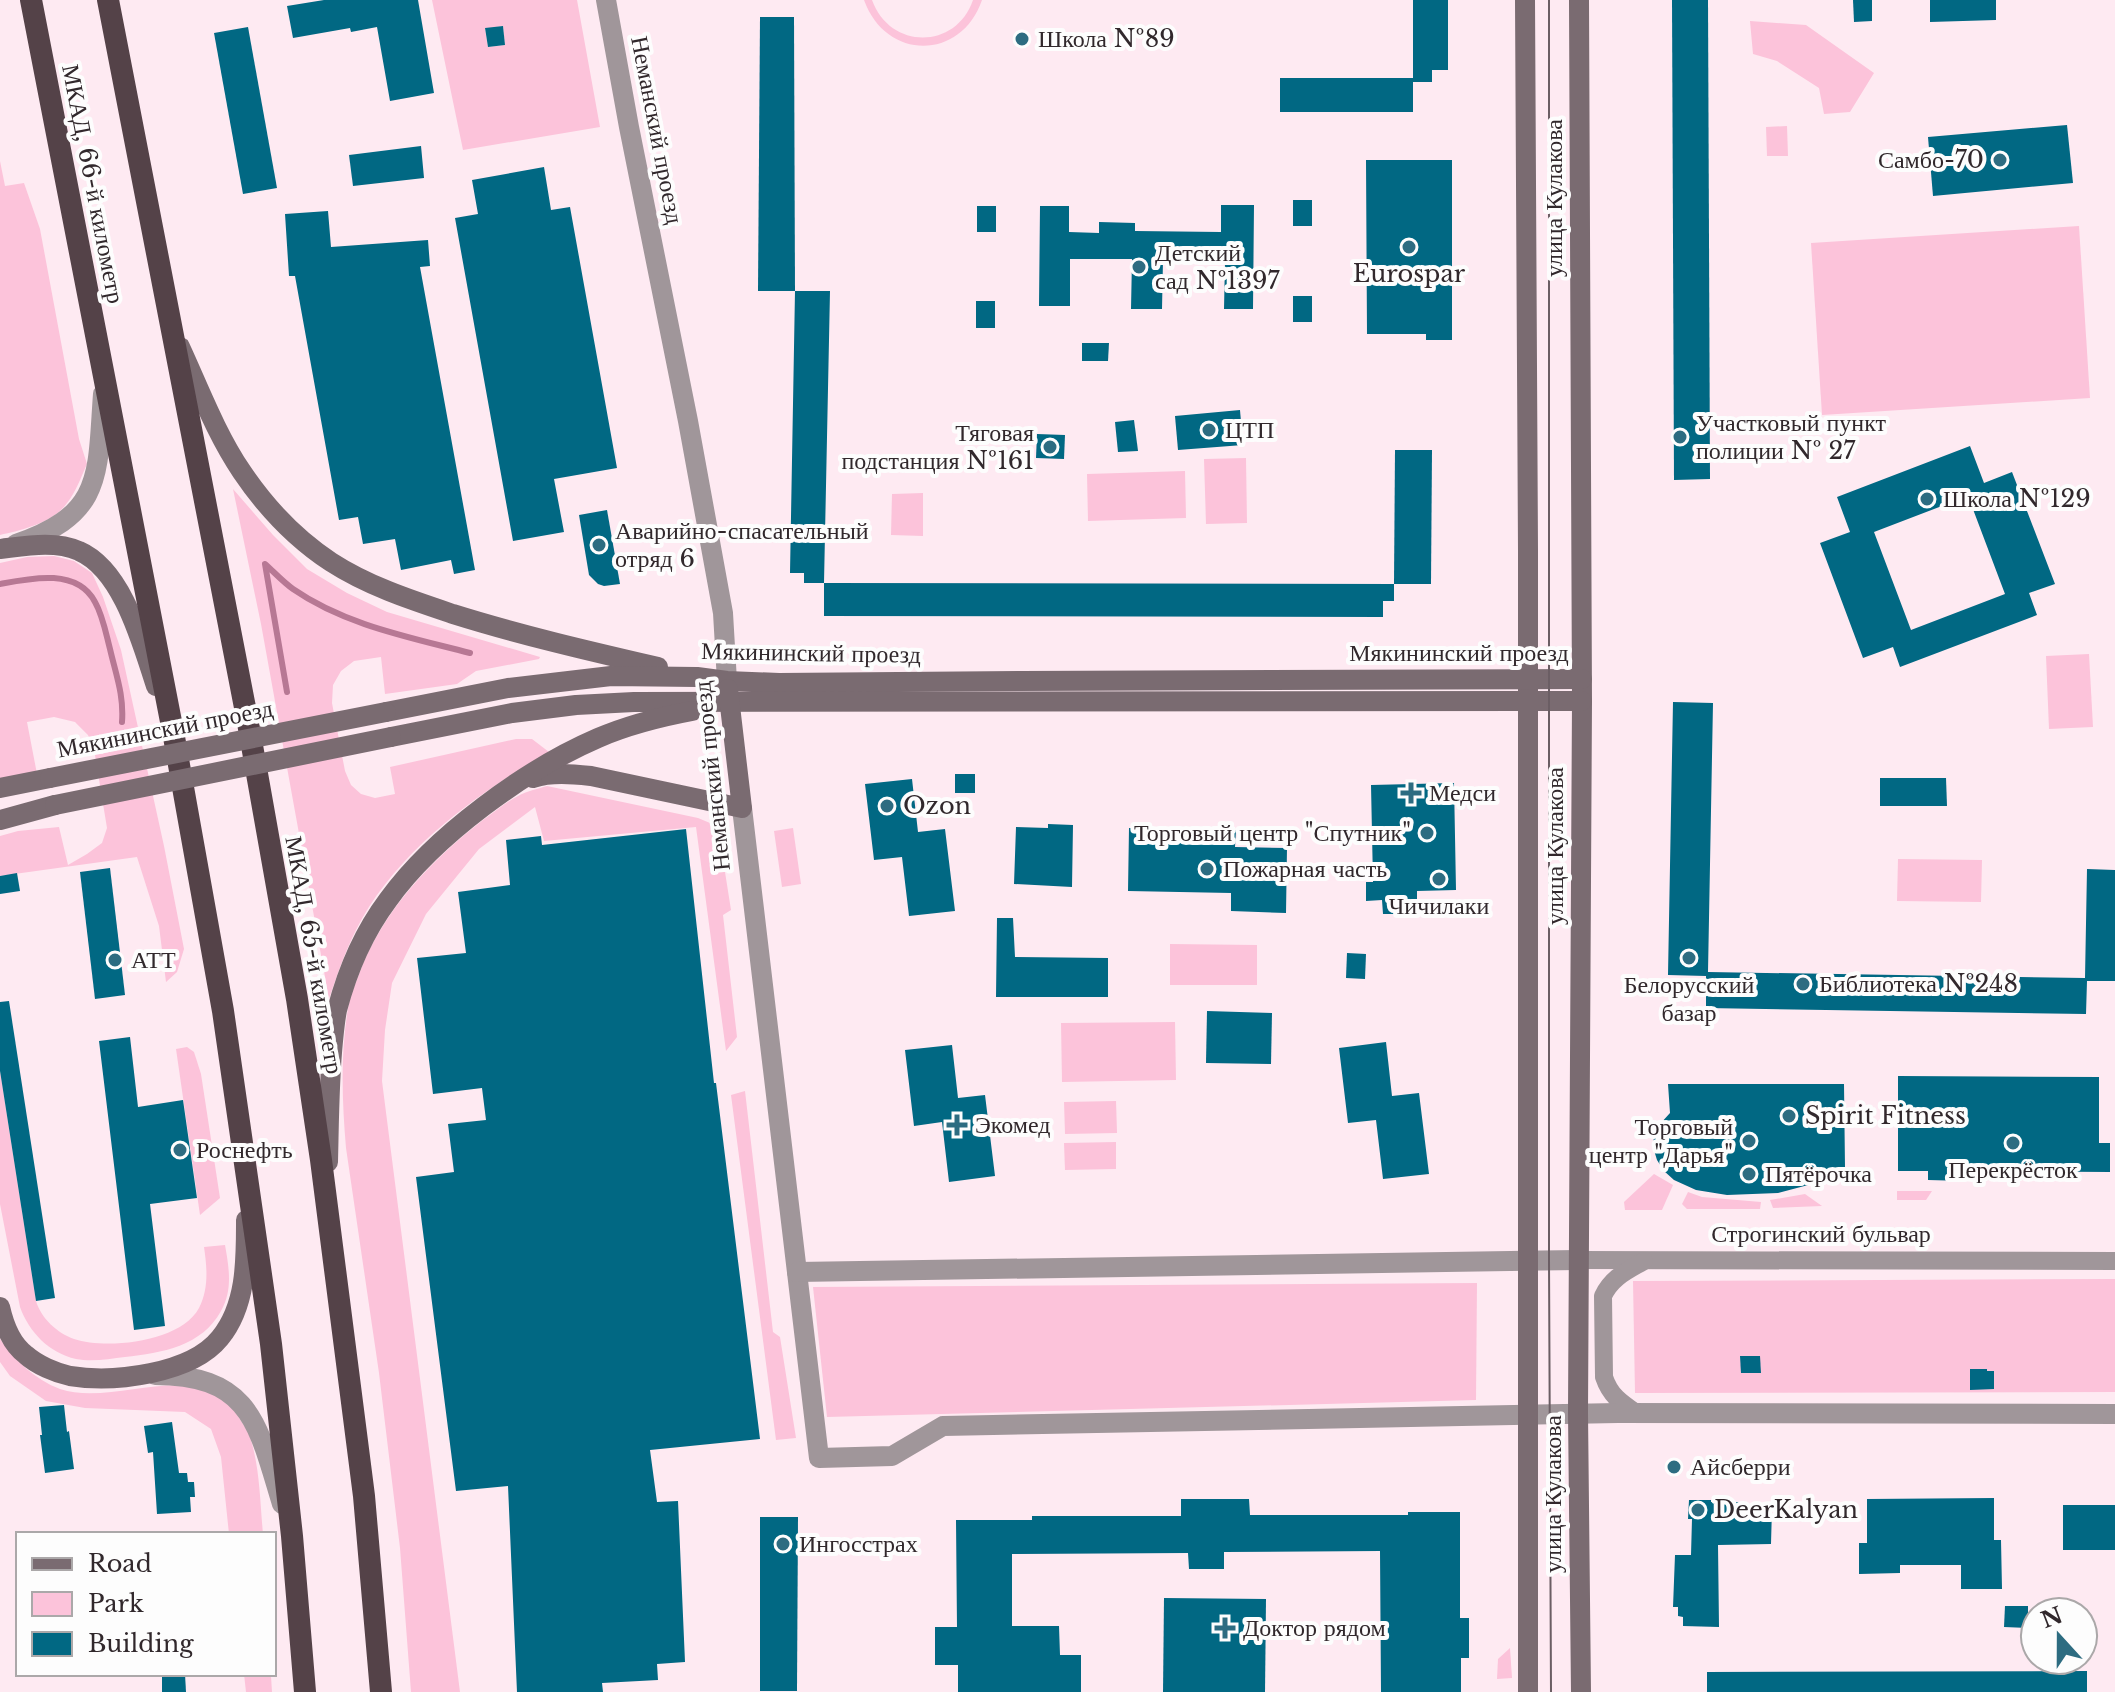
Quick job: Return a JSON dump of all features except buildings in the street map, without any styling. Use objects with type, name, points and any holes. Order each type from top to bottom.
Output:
[{"type":"highway","name":"МКАД, 66-й километр","points":[[31,0],[104,378]]},
{"type":"highway","name":"МКАД, 66-й километр","points":[[108,0],[153,234]]},
{"type":"highway","name":"МКАД, 65-й километр","points":[[153,234],[292,968],[327,1202],[364,1496],[381,1692]]},
{"type":"highway","points":[[104,378],[174,737],[223,1011],[271,1344],[305,1692]]},
{"type":"main road","name":"улица Кулакова","points":[[1525,0],[1528,1692]]},
{"type":"main road","name":"улица Кулакова","points":[[1579,0],[1582,701],[1578,1413],[1581,1692]]},
{"type":"main road","points":[[171,325],[213,419],[241,471],[292,531],[330,561],[367,582],[481,623],[697,677]]},
{"type":"main road","points":[[0,549],[60,545],[81,551],[102,568],[122,596],[139,635],[174,737]]},
{"type":"main road","points":[[576,705],[607,694],[611,687],[606,663],[592,652]]},
{"type":"main road","name":"Мякининский проезд","points":[[0,788],[508,688],[611,676],[697,677],[779,683],[1582,679]]},
{"type":"main road","name":"Неманский проезд","points":[[727,681],[742,808]]},
{"type":"main road","name":"Мякининский проезд","points":[[0,818],[512,713],[576,705],[634,702],[1582,701]]},
{"type":"main road","points":[[327,1202],[331,1061],[336,1013],[350,969],[388,900],[415,868],[459,827],[515,785],[569,751],[661,718],[729,703]]},
{"type":"main road","points":[[515,785],[543,775],[591,776],[742,808]]},
{"type":"main road","points":[[0,1307],[4,1323],[24,1355],[67,1376],[96,1378],[139,1375],[176,1367],[200,1355],[220,1339],[242,1292],[247,1180]]},
{"type":"street","name":"Неманский проезд","points":[[606,0],[723,613],[727,681]]},
{"type":"street","points":[[0,549],[56,528],[76,512],[91,490],[98,461],[104,378]]},
{"type":"street","name":"Неманский проезд","points":[[742,808],[819,1458],[892,1456],[943,1426],[1528,1414]]},
{"type":"street","name":"Строгинский бульвар","points":[[797,1272],[1578,1260],[2115,1261]]},
{"type":"street","points":[[1636,1413],[1608,1389],[1604,1377],[1603,1296],[1616,1277],[1647,1260]]},
{"type":"street","points":[[139,1375],[178,1375],[204,1380],[224,1388],[240,1400],[255,1422],[292,1536]]},
{"type":"street","points":[[1528,1414],[2115,1414]]},
{"type":"green space","points":[[432,0],[577,0],[600,127],[463,150]],"holes":[[[503,26],[505,45],[488,47],[485,29]]]},
{"type":"green space","points":[[864,0],[872,0],[893,28],[923,38],[953,28],[965,16],[973,0],[982,0],[972,20],[958,34],[941,43],[923,46],[905,43],[889,34],[875,20]]},
{"type":"green space","points":[[1750,21],[1806,25],[1874,73],[1850,112],[1824,114],[1819,88],[1777,61],[1753,54]]},
{"type":"green space","points":[[1787,126],[1788,156],[1767,156],[1766,127]]},
{"type":"green space","points":[[0,161],[5,186],[24,183],[40,229],[79,439],[87,464],[73,494],[54,516],[36,525],[0,535]]},
{"type":"green space","points":[[2079,226],[2090,398],[1822,415],[1811,243]]},
{"type":"green space","points":[[1246,458],[1247,523],[1206,524],[1204,459]]},
{"type":"green space","points":[[1185,471],[1186,518],[1088,521],[1087,474]]},
{"type":"green space","points":[[233,489],[307,569],[347,593],[387,612],[540,657],[476,671],[457,684],[385,694],[381,657],[354,661],[341,671],[333,685],[332,703],[345,771],[351,785],[361,794],[375,798],[395,794],[390,767],[516,739],[532,739],[549,752],[466,806],[415,850],[392,875],[356,930],[329,999],[261,624]]},
{"type":"green space","points":[[923,493],[923,536],[891,535],[892,494]]},
{"type":"green space","points":[[54,556],[74,561],[92,573],[121,650],[184,949],[177,972],[166,982],[159,926],[137,857],[0,876],[0,836],[59,827],[68,865],[102,843],[107,828],[95,755],[88,735],[75,722],[54,717],[27,722],[37,774],[0,781],[0,563],[27,557]]},
{"type":"green space","points":[[2089,654],[2093,727],[2049,729],[2046,656]]},
{"type":"green space","points":[[547,786],[698,818],[710,823],[719,834],[731,910],[723,915],[737,1037],[726,1051],[696,827],[544,841],[535,807],[479,849],[426,914],[392,983],[382,1081],[460,1692],[411,1692],[400,1548],[379,1373],[346,1148],[343,1076],[346,1021],[351,996],[369,951],[410,889],[445,852],[483,820],[518,796]]},
{"type":"green space","points":[[793,828],[801,884],[782,887],[774,831]]},
{"type":"green space","points":[[1898,859],[1982,860],[1981,902],[1897,901]]},
{"type":"green space","points":[[1170,944],[1257,945],[1257,985],[1170,985]]},
{"type":"green space","points":[[1175,1022],[1176,1080],[1062,1082],[1061,1023]]},
{"type":"green space","points":[[187,1047],[194,1052],[201,1074],[220,1198],[200,1215],[176,1049]]},
{"type":"green space","points":[[0,1071],[36,1301],[46,1319],[74,1339],[105,1344],[142,1340],[177,1329],[190,1320],[202,1301],[206,1286],[204,1247],[225,1245],[229,1287],[225,1303],[213,1323],[203,1332],[167,1350],[88,1360],[57,1352],[35,1333],[20,1307],[0,1204]]},
{"type":"green space","points":[[745,1091],[773,1332],[780,1337],[796,1438],[776,1440],[731,1095]]},
{"type":"green space","points":[[1116,1101],[1117,1133],[1065,1134],[1064,1102]]},
{"type":"green space","points":[[1116,1142],[1116,1169],[1065,1170],[1064,1143]]},
{"type":"green space","points":[[1654,1174],[1673,1185],[1662,1210],[1625,1210],[1624,1202]]},
{"type":"green space","points":[[1897,1191],[1932,1191],[1926,1200],[1897,1200]]},
{"type":"green space","points":[[1688,1192],[1702,1197],[1761,1202],[1760,1209],[1687,1209],[1682,1204]]},
{"type":"green space","points":[[1805,1194],[1822,1206],[1773,1208],[1770,1200]]},
{"type":"green space","points":[[2115,1279],[2115,1392],[1635,1393],[1633,1281]]},
{"type":"green space","points":[[1477,1283],[1476,1400],[827,1417],[813,1287]]},
{"type":"green space","points":[[0,1339],[26,1368],[60,1389],[106,1393],[180,1385],[202,1388],[222,1398],[238,1416],[250,1437],[258,1473],[263,1532],[229,1532],[221,1457],[211,1429],[185,1412],[85,1408],[46,1401],[10,1376],[0,1362]]},
{"type":"green space","points":[[1510,1648],[1512,1678],[1497,1679],[1498,1659]]},
{"type":"green space","points":[[244,1676],[271,1676],[272,1692],[246,1692]]},
{"type":"waterway","points":[[287,692],[265,564],[293,589],[334,612],[401,635],[470,653]]},
{"type":"waterway","points":[[0,584],[52,578],[77,584],[87,591],[98,607],[104,625],[121,694],[122,722]]},
{"type":"tram line","points":[[1549,0],[1551,1692]]},
{"type":"place","name":"Школа №89","points":[[1022,39]]},
{"type":"place","name":"Самбо-70","points":[[2000,160]]},
{"type":"place","name":"Eurospar","points":[[1409,247]]},
{"type":"place","name":"Детский сад №1397","points":[[1139,267]]},
{"type":"place","name":"ЦТП","points":[[1209,430]]},
{"type":"place","name":"Участковый пункт полиции № 27","points":[[1680,437]]},
{"type":"place","name":"Тяговая подстанция №161","points":[[1050,447]]},
{"type":"place","name":"Школа №129","points":[[1927,499]]},
{"type":"place","name":"Аварийно-спасательный отряд 6","points":[[599,545]]},
{"type":"place","name":"Медси","points":[[1411,793]]},
{"type":"place","name":"Ozon","points":[[887,806]]},
{"type":"place","name":"Торговый центр \"Спутник\"","points":[[1427,833]]},
{"type":"place","name":"Пожарная часть","points":[[1207,869]]},
{"type":"place","name":"Чичилаки","points":[[1439,879]]},
{"type":"place","name":"Белорусский базар","points":[[1689,958]]},
{"type":"place","name":"АТТ","points":[[115,960]]},
{"type":"place","name":"Библиотека №248","points":[[1803,984]]},
{"type":"place","name":"Spirit Fitness","points":[[1789,1116]]},
{"type":"place","name":"Экомед","points":[[957,1125]]},
{"type":"place","name":"Торговый центр \"Дарья\"","points":[[1749,1141]]},
{"type":"place","name":"Перекрёсток","points":[[2013,1143]]},
{"type":"place","name":"Роснефть","points":[[180,1150]]},
{"type":"place","name":"Пятёрочка","points":[[1749,1174]]},
{"type":"place","name":"Айсберри","points":[[1674,1467]]},
{"type":"place","name":"DeerKalyan","points":[[1698,1510]]},
{"type":"place","name":"Ингосстрах","points":[[783,1544]]},
{"type":"place","name":"Доктор рядом","points":[[1225,1628]]}]
